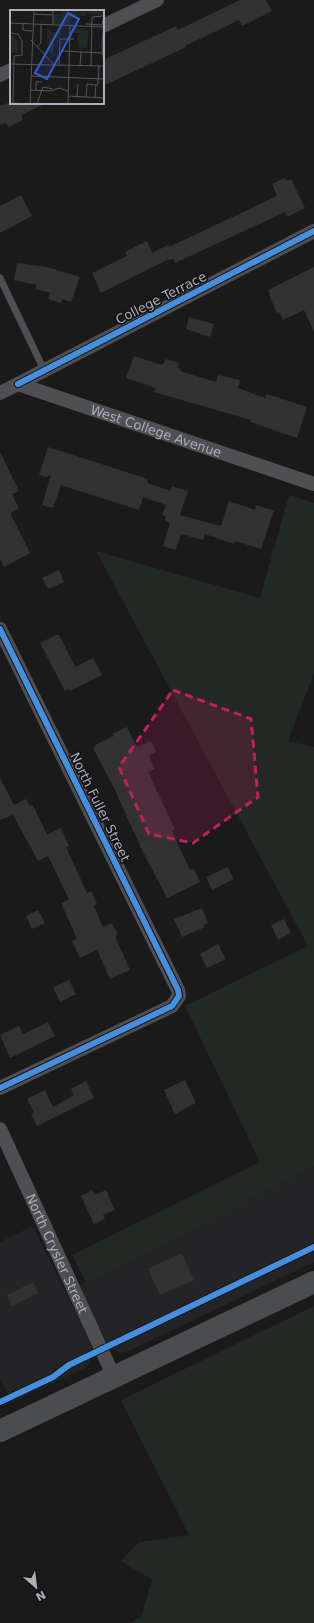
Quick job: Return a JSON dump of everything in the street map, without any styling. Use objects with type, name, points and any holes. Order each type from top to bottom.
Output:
[{"type":"main road","points":[[0,1431],[314,1282]]},
{"type":"street","points":[[104,26],[157,0]]},
{"type":"street","points":[[0,75],[10,70]]},
{"type":"street","name":"College Terrace","points":[[18,384],[314,231]]},
{"type":"street","points":[[0,393],[18,384]]},
{"type":"street","name":"West College Avenue","points":[[18,384],[314,484]]},
{"type":"street","name":"North Fuller Street","points":[[0,629],[178,990],[178,996],[172,1006],[0,1088]]},
{"type":"street","name":"North Crysler Street","points":[[0,1129],[114,1377]]},
{"type":"lane","points":[[0,278],[44,370]]},
{"type":"highlighted area","points":[[173,690],[251,719],[258,797],[193,843],[149,834],[119,767]]},
{"type":"shaded area","points":[[289,495],[314,503],[314,673],[288,741],[314,747],[314,1167],[86,1283],[72,1255],[260,1162],[185,1006],[308,946],[96,551],[260,598]]},
{"type":"shaded area","points":[[314,1167],[314,1262],[129,1351],[121,1353],[110,1348],[78,1286]]},
{"type":"shaded area","points":[[33,1226],[91,1344],[92,1352],[89,1364],[85,1368],[12,1402],[0,1379],[0,1242]]},
{"type":"shaded area","points":[[314,1306],[314,1623],[129,1623],[141,1617],[152,1580],[121,1561],[139,1542],[189,1535],[121,1400]]},
{"type":"building","points":[[240,0],[266,0],[272,11],[242,26],[239,20],[104,86],[104,60],[176,26],[178,30]]},
{"type":"building","points":[[8,103],[45,104],[21,115],[23,120],[8,127],[6,123],[0,125],[0,106]]},
{"type":"building","points":[[285,178],[287,181],[291,179],[305,208],[287,217],[285,212],[175,263],[173,259],[165,261],[101,293],[92,273],[127,256],[125,252],[147,241],[152,253],[168,245],[169,247],[277,196],[272,184]]},
{"type":"building","points":[[21,195],[32,216],[0,233],[0,206]]},
{"type":"building","points":[[17,263],[47,267],[80,277],[71,302],[62,299],[61,303],[48,299],[50,293],[35,289],[37,285],[14,280]]},
{"type":"building","points":[[314,267],[314,332],[304,310],[283,320],[279,312],[277,313],[268,290]]},
{"type":"building","points":[[189,317],[214,324],[210,337],[186,329]]},
{"type":"building","points":[[134,356],[161,365],[164,363],[165,359],[179,363],[178,368],[181,369],[180,371],[216,382],[218,375],[240,380],[238,388],[265,398],[267,394],[307,407],[297,438],[250,422],[251,420],[154,392],[156,388],[126,378]]},
{"type":"building","points":[[48,447],[148,479],[147,483],[170,491],[172,486],[188,491],[180,515],[221,526],[229,501],[255,510],[256,505],[274,511],[261,549],[235,541],[234,544],[205,534],[203,540],[181,534],[176,550],[163,546],[170,523],[165,521],[166,516],[162,515],[166,505],[143,497],[139,510],[61,485],[53,508],[42,505],[51,475],[46,477],[39,475]]},
{"type":"building","points":[[0,452],[19,491],[12,494],[19,509],[10,513],[30,553],[4,567],[0,559]]},
{"type":"building","points":[[59,570],[64,582],[48,589],[42,578]]},
{"type":"building","points":[[59,635],[75,667],[93,658],[102,675],[70,691],[69,689],[65,691],[40,643]]},
{"type":"building","points":[[127,727],[137,747],[151,741],[156,752],[149,756],[155,769],[148,772],[175,829],[172,831],[190,870],[194,869],[200,882],[167,898],[93,748],[96,746],[95,745],[114,736],[112,734]]},
{"type":"building","points":[[0,778],[14,805],[26,799],[30,806],[33,805],[47,835],[61,828],[69,846],[66,847],[87,893],[91,891],[97,904],[94,906],[103,927],[112,923],[118,935],[115,936],[130,970],[110,979],[97,950],[80,958],[72,941],[77,939],[61,903],[69,899],[48,856],[38,861],[13,815],[0,820]]},
{"type":"building","points":[[228,867],[234,879],[212,890],[206,877]]},
{"type":"building","points":[[202,908],[208,923],[204,925],[205,927],[182,937],[174,919]]},
{"type":"building","points":[[38,910],[45,923],[32,929],[26,916]]},
{"type":"building","points":[[284,919],[291,933],[278,940],[271,925]]},
{"type":"building","points":[[218,944],[226,959],[207,968],[200,954]]},
{"type":"building","points":[[69,980],[76,994],[60,1002],[53,987]]},
{"type":"building","points":[[48,1022],[55,1036],[10,1058],[0,1035],[19,1026],[23,1034]]},
{"type":"building","points":[[185,1080],[196,1103],[175,1114],[164,1090]]},
{"type":"building","points":[[86,1081],[94,1098],[37,1126],[31,1114],[34,1113],[27,1099],[45,1090],[53,1107],[74,1095],[71,1089]]},
{"type":"building","points":[[92,1190],[95,1195],[106,1190],[115,1210],[103,1215],[105,1219],[94,1224],[81,1196]]},
{"type":"building","points":[[182,1253],[194,1280],[160,1295],[148,1269]]},
{"type":"building","points":[[33,1282],[38,1293],[12,1306],[7,1295]]},
{"type":"cycle path","points":[[18,384],[314,231]]},
{"type":"cycle path","points":[[0,629],[178,990],[179,996],[172,1006],[0,1088]]},
{"type":"cycle path","points":[[0,1402],[53,1377],[69,1365],[314,1247]]}]
